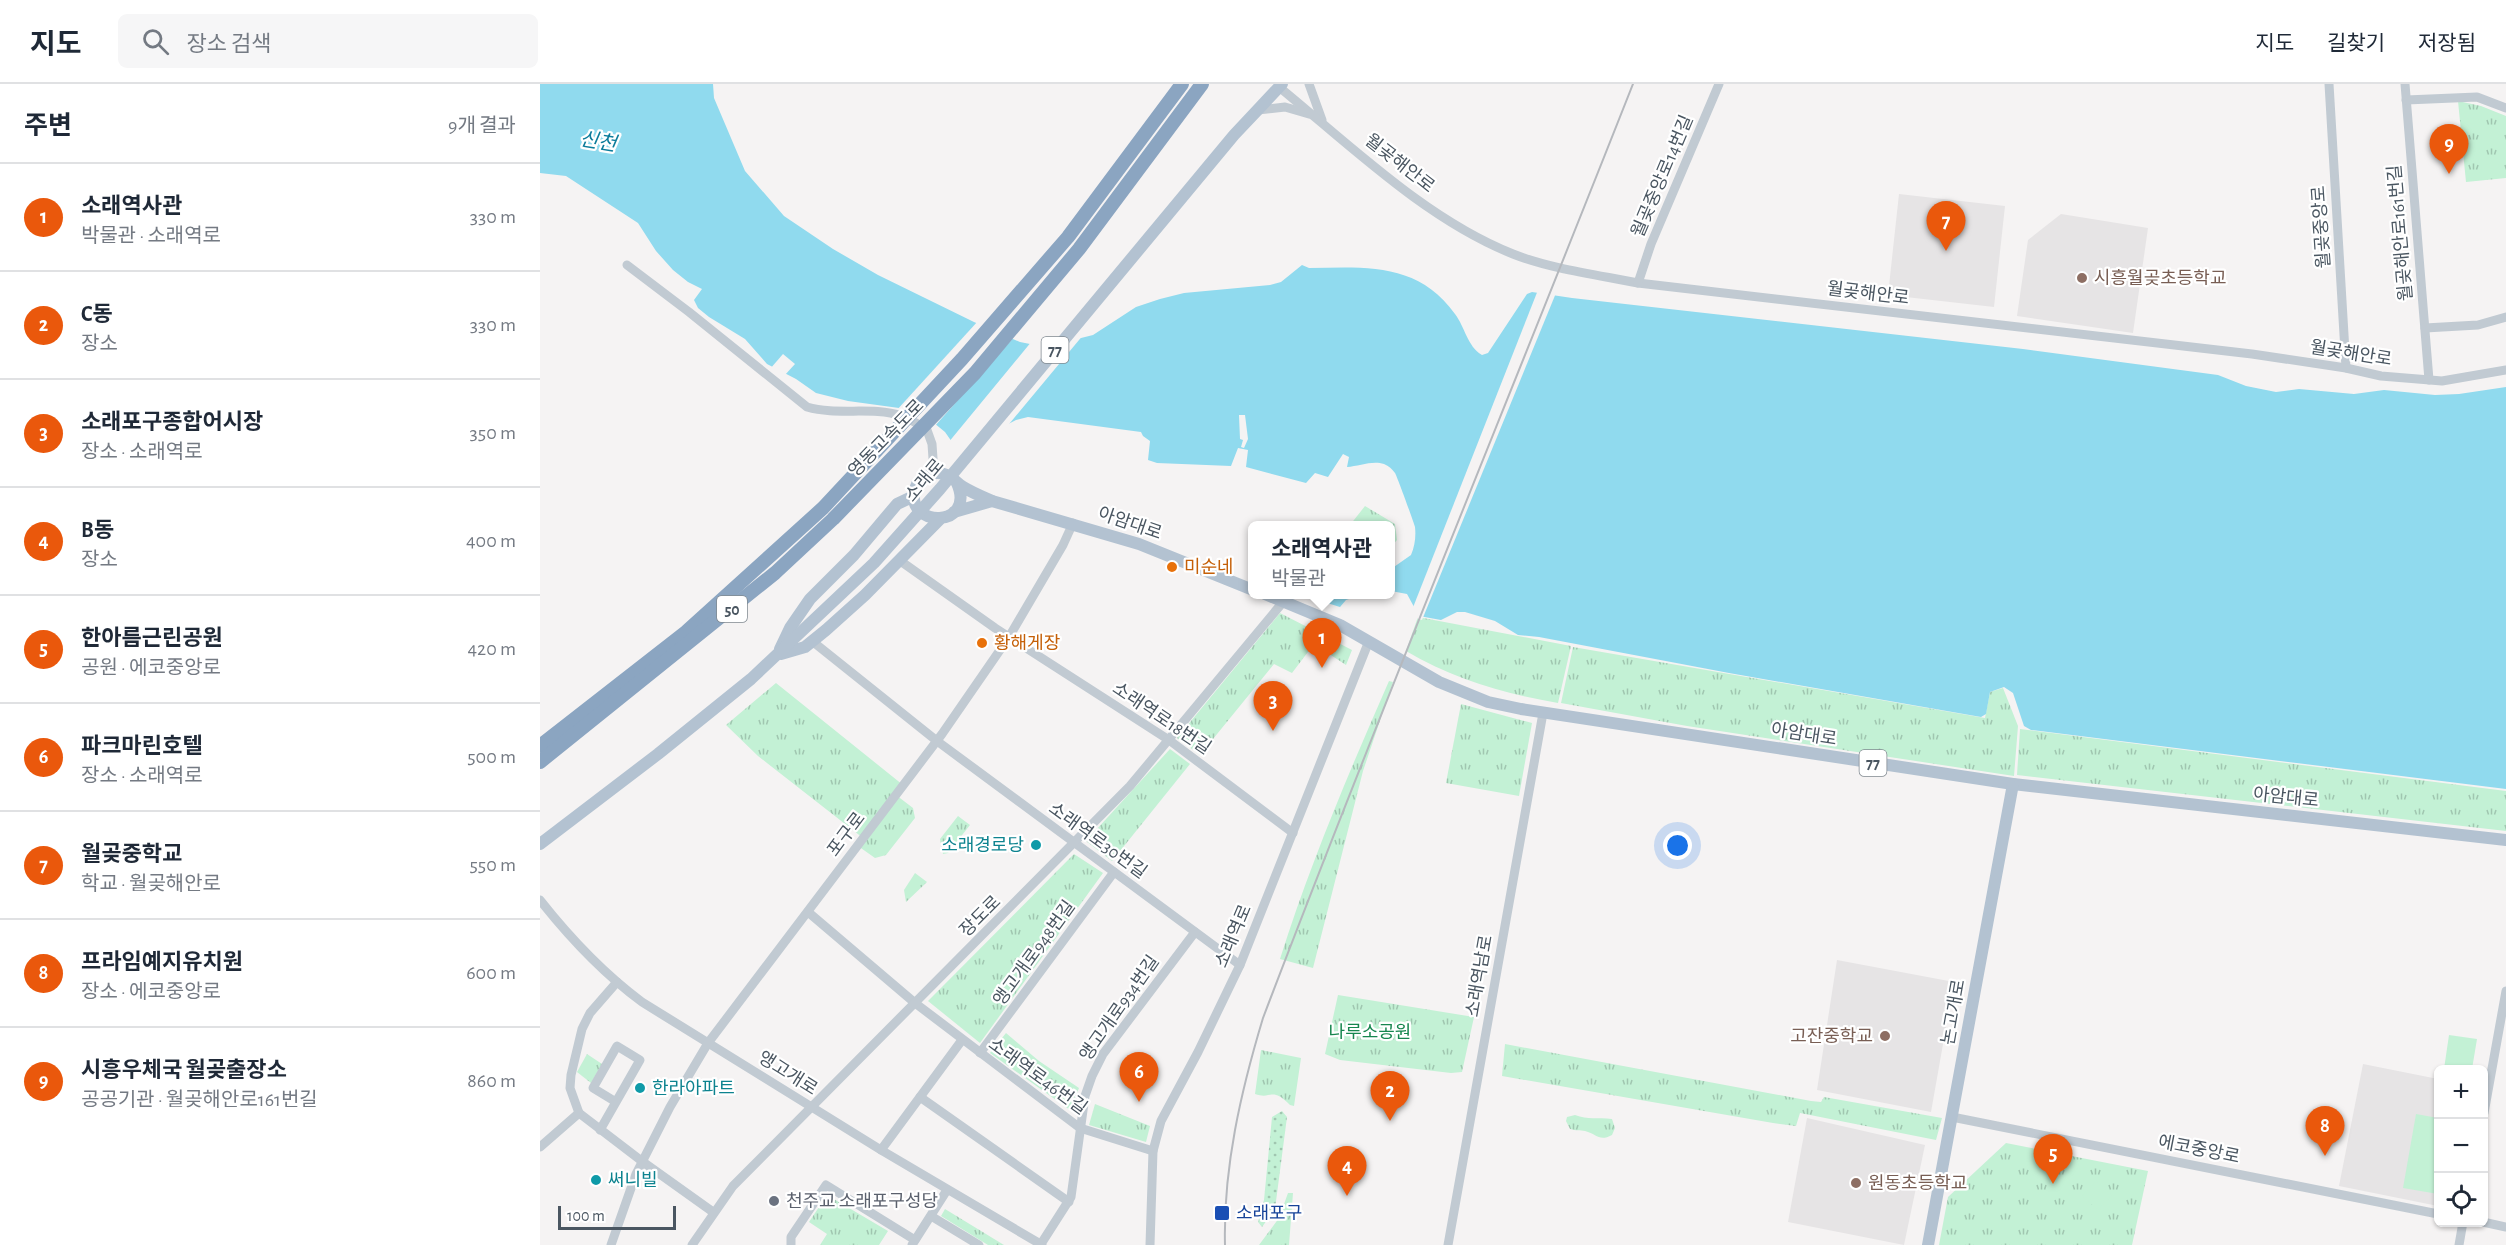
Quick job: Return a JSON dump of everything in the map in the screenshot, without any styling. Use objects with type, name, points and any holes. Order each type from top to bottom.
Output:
[{"type":"highway","name":"영동고속도로","points":[[540,746],[686,632],[823,508],[962,359],[1068,237],[1156,122],[1182,84]]},
{"type":"highway","name":"영동고속도로","points":[[540,762],[775,573],[833,519],[975,373],[1079,249],[1202,84]]},
{"type":"main road","name":"소래로","points":[[540,844],[658,754],[777,655],[874,563],[940,489],[1234,135],[1280,86]]},
{"type":"main road","points":[[940,519],[925,516],[916,504],[914,496],[919,482],[934,473],[946,474],[957,483],[961,498],[954,512]]},
{"type":"main road","name":"아암대로","points":[[957,483],[992,501],[1139,544],[1248,588]]},
{"type":"main road","points":[[777,655],[790,628],[810,599],[854,555],[897,504],[914,496]]},
{"type":"main road","points":[[777,655],[805,647],[852,607],[940,519],[954,512],[992,501]]},
{"type":"main road","name":"아암대로","points":[[1276,599],[1340,625],[1439,682],[1488,702],[1543,713],[2013,784],[2506,840]]},
{"type":"main road","name":"논고개로","points":[[1928,1245],[2013,784]]},
{"type":"street","points":[[1309,84],[1320,120]]},
{"type":"street","name":"월곶중앙로14번길","points":[[1638,283],[1651,244],[1719,84]]},
{"type":"street","name":"월곶중앙로","points":[[2329,84],[2346,368]]},
{"type":"street","name":"월곶해안로161번길","points":[[2404,84],[2429,380]]},
{"type":"street","name":"월곶해안로","points":[[1280,86],[1403,188],[1456,226],[1514,255],[1638,283],[2252,354],[2346,368],[2381,376],[2442,381],[2506,370]]},
{"type":"street","points":[[2406,100],[2477,97],[2506,108]]},
{"type":"street","points":[[1258,110],[1293,108],[1320,120]]},
{"type":"street","points":[[627,265],[807,407],[824,412],[874,411],[904,416],[927,430],[932,444],[934,473]]},
{"type":"street","points":[[2425,328],[2478,325],[2506,317]]},
{"type":"street","name":"포구로","points":[[610,1245],[643,1162],[670,1107],[708,1043],[937,741],[1009,637],[1063,545],[1073,523]]},
{"type":"street","name":"소래역로18번길","points":[[899,560],[1009,637],[1169,740],[1293,832]]},
{"type":"street","name":"장도로","points":[[692,1245],[733,1186],[1130,786],[1283,602]]},
{"type":"street","name":"소래역로30번길","points":[[812,641],[937,741],[1240,965]]},
{"type":"street","name":"소래역로","points":[[1150,1245],[1153,1151],[1161,1121],[1198,1052],[1240,965],[1369,641]]},
{"type":"street","name":"소래역남로","points":[[1448,1245],[1543,713]]},
{"type":"street","name":"앵고개로948번길","points":[[980,1053],[1114,872]]},
{"type":"street","name":"앵고개로","points":[[540,900],[564,930],[617,982],[662,1015],[1041,1245]]},
{"type":"street","name":"소래역로46번길","points":[[807,912],[915,1003],[1080,1128],[1153,1151]]},
{"type":"street","name":"앵고개로934번길","points":[[1041,1245],[1069,1202],[1089,1086],[1103,1054],[1195,932]]},
{"type":"street","points":[[617,982],[590,1013],[582,1029],[570,1088],[579,1113],[714,1212]]},
{"type":"street","points":[[2488,1091],[2506,991]]},
{"type":"street","points":[[881,1150],[962,1040]]},
{"type":"street","points":[[600,1130],[616,1102],[640,1060],[617,1046],[593,1088],[616,1102]]},
{"type":"street","points":[[920,1097],[1069,1202]]},
{"type":"street","points":[[540,1147],[579,1113]]},
{"type":"street","name":"에코중앙로","points":[[1952,1117],[2434,1213]]},
{"type":"street","points":[[791,1245],[791,1237],[826,1185],[913,1242],[947,1190]]},
{"type":"street","points":[[930,1216],[979,1245]]},
{"type":"street","points":[[2488,1223],[2506,1227]]},
{"type":"street","points":[[2459,1245],[2462,1227]]},
{"type":"shaded area","points":[[1899,194],[2005,206],[1994,307],[1888,295]]},
{"type":"shaded area","name":"시흥월곶초등학교","points":[[2061,214],[2148,228],[2133,333],[2017,316],[2028,240]]},
{"type":"shaded area","name":"고잔중학교","points":[[1837,960],[1954,982],[1931,1112],[1817,1090]]},
{"type":"shaded area","points":[[2363,1064],[2434,1078],[2434,1205],[2339,1186]]},
{"type":"shaded area","name":"원동초등학교","points":[[1807,1118],[1925,1145],[1904,1245],[1788,1222]]},
{"type":"green space","points":[[2458,101],[2481,106],[2506,116],[2506,178],[2466,182]]},
{"type":"green space","points":[[1365,506],[1390,521],[1353,521]]},
{"type":"green space","points":[[1280,613],[1352,650],[1346,665],[1314,644],[1292,673],[1274,664],[1200,755],[1177,738]]},
{"type":"green space","points":[[1418,617],[1571,646],[1558,703],[1480,684],[1442,670],[1406,651]]},
{"type":"green space","points":[[1573,647],[1985,718],[1990,692],[2003,688],[2018,726],[2014,776],[1687,726],[1561,703]]},
{"type":"green space","points":[[1389,681],[1393,682],[1363,771],[1313,968],[1280,959],[1331,818]]},
{"type":"green space","points":[[776,683],[903,785],[896,795],[913,808],[915,818],[886,855],[875,858],[858,846],[863,838],[758,756],[726,725]]},
{"type":"green space","points":[[1461,704],[1532,723],[1519,796],[1446,783]]},
{"type":"green space","points":[[2020,729],[2506,791],[2506,831],[2017,775]]},
{"type":"green space","points":[[1170,749],[1190,764],[1112,861],[1086,841]]},
{"type":"green space","points":[[958,816],[970,825],[948,853],[943,854],[940,839]]},
{"type":"green space","points":[[1074,854],[1103,873],[980,1043],[928,1001]]},
{"type":"green space","points":[[915,873],[927,882],[906,902],[904,890]]},
{"type":"green space","name":"나루소공원","points":[[1338,995],[1474,1017],[1462,1072],[1451,1073],[1340,1060],[1325,1054]]},
{"type":"green space","points":[[1006,1033],[1039,1061],[1079,1088],[1070,1110],[990,1053]]},
{"type":"green space","points":[[2449,1035],[2477,1039],[2473,1065],[2445,1065]]},
{"type":"green space","points":[[1505,1044],[1811,1101],[1821,1102],[1824,1097],[1942,1118],[1936,1140],[1800,1113],[1796,1126],[1773,1123],[1502,1076]]},
{"type":"green space","points":[[1261,1050],[1301,1058],[1294,1106],[1279,1096],[1255,1094]]},
{"type":"green space","points":[[587,1054],[602,1064],[591,1083],[577,1072]]},
{"type":"green space","points":[[1095,1104],[1150,1126],[1146,1142],[1089,1125]]},
{"type":"green space","points":[[1282,1111],[1287,1117],[1275,1209],[1262,1227],[1258,1222],[1264,1200],[1272,1117]]},
{"type":"green space","points":[[2416,1114],[2434,1117],[2434,1193],[2403,1188]]},
{"type":"green space","points":[[1575,1115],[1612,1119],[1615,1128],[1612,1135],[1604,1138],[1585,1131],[1570,1129],[1566,1121],[1567,1117]]},
{"type":"green space","points":[[2006,1143],[2148,1171],[2132,1245],[1939,1245],[1948,1197]]},
{"type":"green space","points":[[2096,1181],[2112,1195],[2098,1210],[2082,1196]]},
{"type":"green space","points":[[1288,1193],[1293,1193],[1289,1245],[1259,1245],[1279,1218]]},
{"type":"green space","points":[[827,1195],[888,1231],[879,1245],[820,1245],[827,1234],[809,1222]]},
{"type":"green space","points":[[945,1209],[1004,1245],[988,1245],[941,1216]]},
{"type":"water","name":"신천","points":[[540,84],[713,84],[714,98],[745,171],[784,216],[833,249],[878,275],[974,322],[1030,344],[1093,335],[1136,307],[1184,293],[1281,282],[1302,265],[1309,268],[1370,268],[1408,276],[1425,285],[1440,297],[1455,314],[1473,347],[1482,355],[1488,353],[1527,294],[1532,292],[2023,349],[2218,375],[2246,386],[2276,392],[2299,389],[2354,394],[2384,390],[2435,395],[2506,387],[2506,789],[2031,730],[2024,726],[2013,693],[2004,687],[1990,692],[1986,714],[1981,717],[1518,635],[1495,621],[1465,612],[1457,612],[1441,620],[1419,616],[1407,594],[1395,592],[1395,566],[1411,555],[1415,527],[1395,473],[1384,464],[1371,463],[1347,467],[1349,457],[1343,454],[1328,477],[1315,473],[1306,483],[1246,467],[1248,450],[1238,448],[1231,466],[1157,463],[1148,460],[1150,441],[1141,432],[1028,417],[1016,420],[966,446],[952,442],[934,423],[899,408],[848,401],[816,393],[796,379],[767,364],[745,339],[698,308],[694,300],[702,289],[688,282],[673,270],[656,251],[638,223],[566,176],[540,173]]},
{"type":"water","points":[[1328,599],[1349,599],[1340,607],[1324,602]]},
{"type":"pier","points":[[1538,290],[1556,293],[1422,620],[1418,619],[1412,610]]},
{"type":"pier","points":[[978,321],[1015,336],[934,427],[896,411]]},
{"type":"pier","points":[[1084,334],[1005,429],[967,449],[956,449],[948,443],[1032,341],[1043,342]]},
{"type":"pier","points":[[783,354],[795,364],[784,376],[770,369]]},
{"type":"pier","points":[[1239,415],[1245,415],[1248,439],[1244,448],[1241,447],[1243,440],[1240,439]]},
{"type":"railway","points":[[1225,1245],[1230,1159],[1241,1102],[1263,1018],[1400,667],[1633,84]]},
{"type":"place","name":"시흥우체국 월곶출장소","points":[[2449,174]]},
{"type":"place","name":"월곶중학교","points":[[1946,251]]},
{"type":"place","name":"시흥월곶초등학교","points":[[2082,278]]},
{"type":"place","name":"미순네","points":[[1172,567]]},
{"type":"place","name":"황해게장","points":[[982,643]]},
{"type":"place","name":"소래역사관","points":[[1322,668]]},
{"type":"place","name":"소래포구종합어시장","points":[[1273,731]]},
{"type":"place","name":"소래경로당","points":[[1036,845]]},
{"type":"place","name":"고잔중학교","points":[[1885,1036]]},
{"type":"place","name":"한라아파트","points":[[640,1088]]},
{"type":"place","name":"파크마린호텔","points":[[1139,1102]]},
{"type":"place","name":"C동","points":[[1390,1121]]},
{"type":"place","name":"프라임예지유치원","points":[[2325,1156]]},
{"type":"place","name":"써니빌","points":[[596,1180]]},
{"type":"place","name":"원동초등학교","points":[[1856,1183]]},
{"type":"place","name":"한아름근린공원","points":[[2053,1184]]},
{"type":"place","name":"B동","points":[[1347,1196]]},
{"type":"place","name":"천주교 소래포구성당","points":[[774,1201]]},
{"type":"place","name":"소래포구","points":[[1222,1213]]}]
